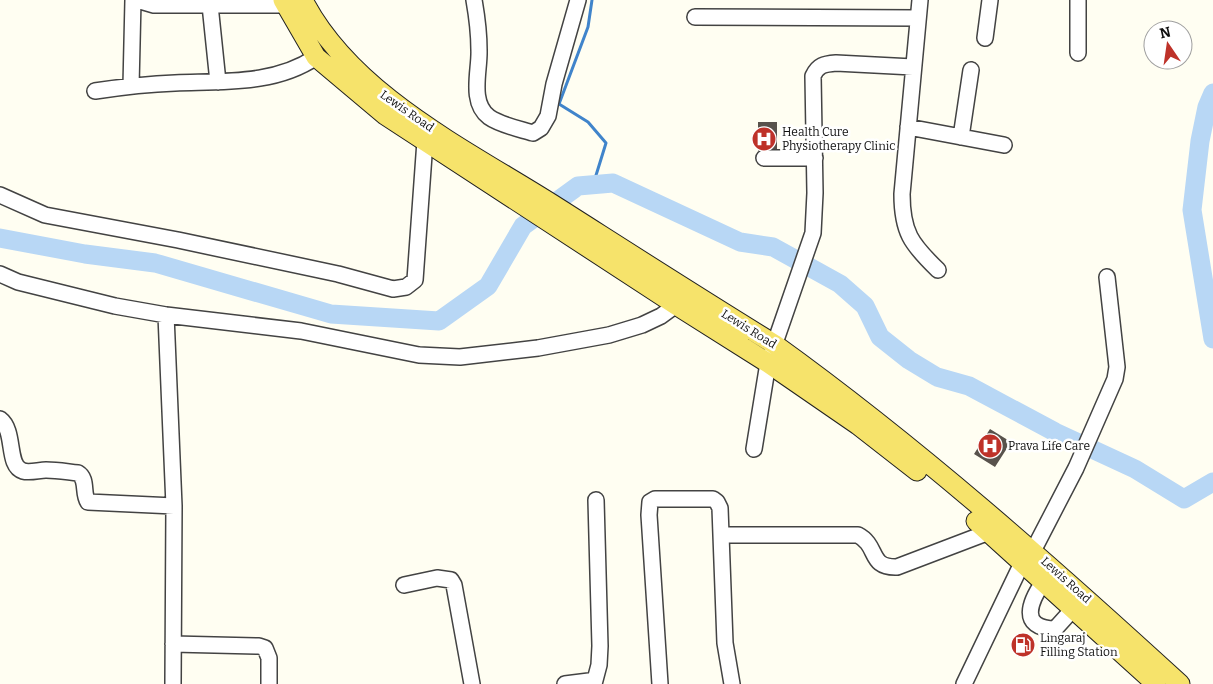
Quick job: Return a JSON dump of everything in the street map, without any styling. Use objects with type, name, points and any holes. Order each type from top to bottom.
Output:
[{"type":"main road","name":"Lewis Road","points":[[296,8],[316,57],[385,115],[438,144],[671,294],[858,425],[989,532],[1028,556],[1044,581],[1074,608],[1098,620],[1150,681]]},
{"type":"main road","name":"Lewis Road","points":[[296,8],[371,85],[438,144]]},
{"type":"main road","name":"Lewis Road","points":[[671,294],[774,344],[883,426],[1098,620],[1180,684]]},
{"type":"street","points":[[131,86],[133,0]]},
{"type":"street","points":[[137,0],[154,5],[296,8]]},
{"type":"street","points":[[474,0],[479,24],[480,54],[476,78],[481,104],[488,116],[533,133],[541,128],[548,116],[554,84],[578,0]]},
{"type":"street","points":[[920,0],[902,194],[904,225],[914,245],[938,270]]},
{"type":"street","points":[[985,38],[990,0]]},
{"type":"street","points":[[1078,0],[1078,52]]},
{"type":"street","points":[[210,5],[218,82]]},
{"type":"street","points":[[695,17],[918,18]]},
{"type":"street","points":[[95,91],[131,86],[267,78],[289,72],[316,57]]},
{"type":"street","points":[[754,448],[768,363],[813,234],[815,158],[814,76],[817,69],[824,64],[913,67]]},
{"type":"street","points":[[961,137],[971,70]]},
{"type":"street","points":[[908,127],[1004,145]]},
{"type":"street","points":[[0,195],[45,215],[206,246],[394,288],[406,287],[415,280],[438,144]]},
{"type":"street","points":[[764,158],[815,158]]},
{"type":"street","points":[[0,274],[18,282],[105,304],[166,315],[301,331],[419,355],[460,357],[538,348],[609,335],[642,325],[661,316],[671,294]]},
{"type":"street","points":[[964,684],[1028,556],[1076,468],[1102,414],[1115,379],[1117,367],[1107,277]]},
{"type":"street","points":[[166,315],[174,506],[172,684]]},
{"type":"street","points":[[0,419],[7,427],[14,463],[18,469],[25,472],[46,470],[78,472],[83,479],[85,498],[88,502],[174,506]]},
{"type":"street","points":[[660,684],[649,515],[650,502],[655,499],[713,499],[720,508],[725,643],[732,684]]},
{"type":"street","points":[[565,684],[589,681],[594,684],[599,665],[600,637],[596,500]]},
{"type":"street","points":[[722,535],[858,535],[865,538],[880,564],[886,568],[898,567],[989,532]]},
{"type":"street","points":[[404,585],[437,578],[451,580],[454,585],[472,684]]},
{"type":"street","points":[[1044,581],[1034,594],[1030,611],[1033,622],[1038,626],[1055,629],[1074,608]]},
{"type":"street","points":[[173,644],[258,646],[264,648],[269,658],[269,684]]},
{"type":"building","points":[[758,122],[777,122],[777,149],[758,151]]},
{"type":"building","points":[[990,429],[1011,442],[995,467],[974,454]]},
{"type":"waterway","points":[[592,0],[588,27],[559,104],[588,122],[606,143],[593,185]]},
{"type":"waterway","points":[[1213,93],[1207,107],[1200,141],[1192,210],[1213,339]]},
{"type":"waterway","points":[[0,238],[85,254],[155,263],[331,314],[439,321],[488,286],[523,226],[578,186],[613,183],[740,242],[773,247],[840,284],[865,306],[880,337],[909,360],[937,377],[969,386],[1055,432],[1135,469],[1184,499],[1213,482]]},
{"type":"place","name":"Health Cure Physiotherapy Clinic","points":[[764,139]]},
{"type":"place","name":"Prava Life Care","points":[[990,446]]},
{"type":"place","name":"Lingaraj Filling Station","points":[[1023,645]]}]
